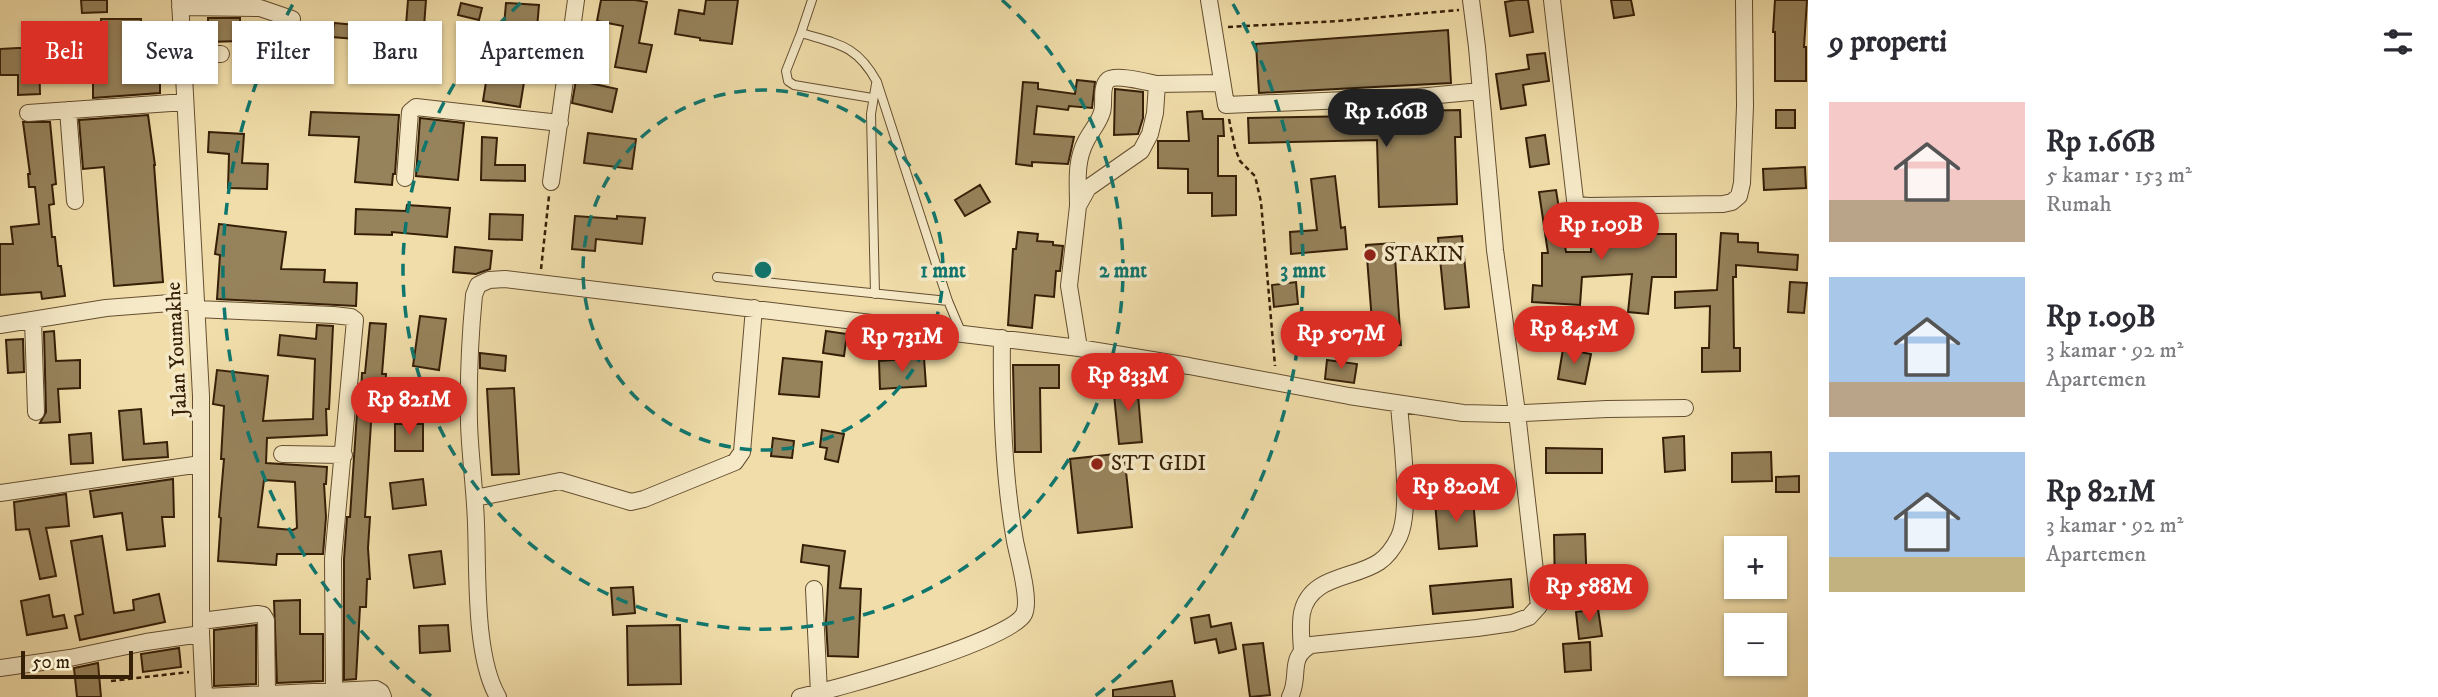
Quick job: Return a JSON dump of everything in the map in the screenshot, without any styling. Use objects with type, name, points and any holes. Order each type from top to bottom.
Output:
[{"type":"street","points":[[551,182],[576,0]]},
{"type":"street","points":[[1209,0],[1226,105],[1417,97],[1481,91]]},
{"type":"street","points":[[1552,0],[1575,200],[1578,205],[1590,206],[1723,204],[1732,202],[1739,196],[1742,183],[1745,106],[1744,0]]},
{"type":"street","points":[[180,4],[260,8],[292,19]]},
{"type":"street","points":[[1301,650],[1327,642],[1500,625],[1529,617],[1539,606],[1517,413],[1494,250],[1472,5]]},
{"type":"street","points":[[1079,348],[1069,286],[1078,206],[1077,169],[1087,138],[1102,113],[1104,87],[1108,80],[1116,78],[1157,84],[1222,83]]},
{"type":"street","name":"Jalan Youmakhe","points":[[184,84],[201,396],[201,628],[204,697]]},
{"type":"street","points":[[1078,206],[1088,188],[1141,151],[1150,134],[1157,84]]},
{"type":"street","points":[[28,113],[185,102]]},
{"type":"street","points":[[405,177],[410,113],[416,107],[560,123]]},
{"type":"street","points":[[68,110],[75,201]]},
{"type":"street","points":[[498,697],[486,666],[480,614],[469,425],[469,367],[474,295],[478,285],[489,280],[505,279],[1079,348],[1463,413],[1685,408]]},
{"type":"street","points":[[0,325],[106,308],[196,305],[351,317],[355,320],[333,559],[324,693]]},
{"type":"street","points":[[475,498],[560,481],[631,502],[735,462],[742,452],[754,308]]},
{"type":"street","points":[[33,320],[36,412]]},
{"type":"street","points":[[800,697],[954,651],[1016,624],[1025,612],[1026,600],[1005,469],[995,337]]},
{"type":"street","points":[[1290,697],[1294,689],[1296,659],[1301,650],[1302,612],[1307,599],[1317,588],[1333,579],[1378,563],[1391,551],[1401,534],[1404,476],[1399,404]]},
{"type":"street","points":[[282,454],[344,455]]},
{"type":"street","points":[[0,493],[73,480],[201,464]]},
{"type":"street","points":[[814,589],[819,693]]},
{"type":"street","points":[[0,668],[71,658],[257,614],[263,615],[266,620],[259,695]]},
{"type":"street","points":[[204,697],[376,689],[383,697]]},
{"type":"lane","points":[[812,0],[786,71],[788,81],[794,85],[872,98]]},
{"type":"lane","points":[[801,33],[856,52],[867,64],[877,82],[948,301],[965,334]]},
{"type":"lane","points":[[875,294],[871,114],[877,82]]},
{"type":"lane","points":[[717,277],[948,301]]},
{"type":"path","points":[[1213,27],[1338,21],[1472,5]]},
{"type":"path","points":[[1226,105],[1235,148],[1240,160],[1255,176],[1260,195],[1272,313],[1275,383]]},
{"type":"path","points":[[538,284],[551,182]]},
{"type":"path","points":[[111,681],[202,671]]},
{"type":"building","points":[[81,0],[107,0],[107,12],[82,13]]},
{"type":"building","points":[[408,0],[426,0],[424,21],[406,21]]},
{"type":"building","points":[[601,0],[647,2],[639,43],[652,45],[646,72],[615,67],[623,26],[609,23],[609,21],[597,21]]},
{"type":"building","points":[[706,0],[738,0],[732,44],[675,34],[679,10],[704,14]]},
{"type":"building","points":[[1528,0],[1533,32],[1510,36],[1505,2]]},
{"type":"building","points":[[1611,0],[1631,0],[1634,15],[1614,18]]},
{"type":"building","points":[[1775,0],[1807,0],[1804,47],[1806,81],[1775,81]]},
{"type":"building","points":[[461,3],[482,8],[479,20],[458,15]]},
{"type":"building","points":[[506,3],[539,5],[538,21],[504,21]]},
{"type":"building","points":[[208,18],[240,18],[240,21],[232,21],[232,41],[218,42],[218,21],[208,21]]},
{"type":"building","points":[[141,19],[122,21],[122,84],[160,84],[160,93],[93,98],[93,84],[108,84],[108,21],[101,21]]},
{"type":"building","points":[[334,23],[348,24],[348,38],[334,37]]},
{"type":"building","points":[[1448,30],[1451,83],[1259,93],[1256,44]]},
{"type":"building","points":[[21,48],[21,84],[40,84],[40,94],[18,95],[18,75],[0,75],[0,49]]},
{"type":"building","points":[[1545,53],[1549,81],[1523,85],[1526,105],[1501,109],[1496,74],[1529,69],[1527,55]]},
{"type":"building","points":[[1077,80],[1095,82],[1092,108],[1069,106],[1068,110],[1037,106],[1034,134],[1074,137],[1068,164],[1016,164],[1023,82],[1038,83],[1038,89],[1075,94]]},
{"type":"building","points":[[486,84],[524,84],[520,107],[483,101]]},
{"type":"building","points":[[575,84],[594,84],[617,89],[612,112],[572,103]]},
{"type":"building","points":[[1115,89],[1143,92],[1143,118],[1138,134],[1114,135]]},
{"type":"building","points":[[1460,110],[1461,137],[1455,137],[1457,204],[1379,207],[1377,140],[1249,143],[1248,118],[1361,116],[1361,112]]},
{"type":"building","points":[[1776,110],[1795,110],[1795,128],[1776,128]]},
{"type":"building","points":[[1202,111],[1203,119],[1223,119],[1224,136],[1218,136],[1218,176],[1236,176],[1236,215],[1212,216],[1212,193],[1188,193],[1188,169],[1158,168],[1158,141],[1189,141],[1187,112]]},
{"type":"building","points":[[311,112],[399,115],[392,185],[355,182],[359,137],[309,135]]},
{"type":"building","points":[[148,115],[155,165],[163,282],[114,286],[104,167],[83,169],[79,120]]},
{"type":"building","points":[[420,118],[464,123],[458,180],[416,176]]},
{"type":"building","points":[[23,122],[50,122],[56,184],[52,185],[54,204],[49,205],[52,237],[55,237],[65,296],[42,299],[41,292],[0,295],[0,244],[13,244],[11,227],[39,224],[35,187],[29,187],[30,174]]},
{"type":"building","points":[[209,132],[244,134],[242,163],[268,164],[267,189],[228,188],[229,154],[208,152]]},
{"type":"building","points":[[588,133],[636,139],[632,169],[584,163]]},
{"type":"building","points":[[1545,135],[1549,164],[1530,167],[1526,138]]},
{"type":"building","points":[[482,137],[497,138],[495,165],[525,165],[525,181],[481,180]]},
{"type":"building","points":[[1805,167],[1806,188],[1764,190],[1763,169]]},
{"type":"building","points":[[1335,176],[1341,228],[1345,227],[1347,249],[1291,254],[1290,232],[1317,230],[1311,179]]},
{"type":"building","points":[[980,185],[990,202],[965,216],[955,200]]},
{"type":"building","points":[[1556,190],[1566,252],[1591,252],[1591,241],[1636,239],[1636,234],[1676,234],[1676,277],[1652,277],[1648,314],[1628,312],[1632,274],[1582,277],[1580,305],[1532,302],[1533,285],[1542,286],[1542,253],[1548,253],[1539,192]]},
{"type":"building","points":[[407,205],[450,208],[447,237],[392,232],[392,235],[355,234],[356,209],[406,211]]},
{"type":"building","points":[[490,214],[523,215],[522,240],[489,239]]},
{"type":"building","points":[[575,216],[645,218],[642,244],[596,239],[595,251],[572,249]]},
{"type":"building","points":[[219,224],[286,232],[281,269],[325,270],[324,282],[357,283],[356,306],[217,299],[220,255],[215,254]]},
{"type":"building","points":[[1018,232],[1038,234],[1037,241],[1063,246],[1060,271],[1056,271],[1054,297],[1035,295],[1032,328],[1008,325],[1013,249],[1016,249]]},
{"type":"building","points":[[1721,233],[1738,234],[1738,242],[1758,243],[1758,252],[1798,255],[1797,270],[1736,265],[1736,277],[1733,277],[1734,348],[1740,348],[1740,371],[1702,372],[1702,348],[1709,348],[1710,306],[1675,308],[1675,292],[1717,290]]},
{"type":"building","points":[[1462,236],[1469,307],[1445,309],[1438,238]]},
{"type":"building","points":[[1394,243],[1401,345],[1374,347],[1366,245]]},
{"type":"building","points":[[455,247],[492,251],[490,269],[476,274],[453,272]]},
{"type":"building","points":[[1296,282],[1298,304],[1274,307],[1272,285]]},
{"type":"building","points":[[1790,282],[1807,283],[1804,313],[1788,312]]},
{"type":"building","points":[[420,316],[446,319],[439,370],[413,366]]},
{"type":"building","points":[[370,323],[386,324],[382,374],[386,374],[384,407],[372,407],[365,517],[370,517],[370,579],[367,579],[366,607],[360,607],[356,679],[344,680],[344,559],[347,517],[350,517],[357,413],[360,413],[362,373],[365,373]]},
{"type":"building","points":[[317,325],[333,326],[329,409],[326,409],[327,435],[267,438],[266,463],[327,467],[324,484],[326,517],[323,554],[277,554],[276,565],[218,561],[224,406],[213,404],[217,370],[268,376],[263,421],[313,419],[315,359],[278,355],[280,335],[316,339]],"holes":[[[264,480],[295,482],[297,528],[293,530],[258,527]]]},
{"type":"building","points":[[54,331],[56,361],[80,360],[80,388],[58,389],[60,422],[40,423],[46,412],[44,332]]},
{"type":"building","points":[[826,331],[847,334],[844,356],[823,353]]},
{"type":"building","points":[[23,339],[24,372],[8,373],[6,340]]},
{"type":"building","points":[[1563,349],[1591,354],[1585,384],[1558,379]]},
{"type":"building","points":[[480,353],[506,356],[505,371],[480,368]]},
{"type":"building","points":[[783,358],[822,362],[819,397],[779,394]]},
{"type":"building","points":[[924,358],[926,386],[880,389],[879,361]]},
{"type":"building","points":[[1327,360],[1357,364],[1354,383],[1325,379]]},
{"type":"building","points":[[1013,365],[1059,365],[1059,388],[1040,388],[1041,452],[1015,452]]},
{"type":"building","points":[[1137,383],[1142,442],[1119,444],[1113,385]]},
{"type":"building","points":[[514,388],[519,474],[492,475],[487,389]]},
{"type":"building","points":[[141,409],[144,444],[167,442],[168,457],[123,460],[119,411]]},
{"type":"building","points":[[395,424],[423,424],[423,451],[395,451]]},
{"type":"building","points":[[822,430],[844,434],[838,462],[825,459],[827,448],[820,447]]},
{"type":"building","points":[[91,433],[93,463],[71,464],[69,435]]},
{"type":"building","points":[[1684,436],[1685,470],[1665,472],[1663,438]]},
{"type":"building","points":[[773,438],[794,441],[792,458],[771,456]]},
{"type":"building","points":[[1546,448],[1602,449],[1602,473],[1546,473]]},
{"type":"building","points":[[1771,452],[1772,481],[1732,482],[1732,453]]},
{"type":"building","points":[[1124,453],[1132,527],[1078,533],[1070,459]]},
{"type":"building","points":[[1799,476],[1799,492],[1776,492],[1776,477]]},
{"type":"building","points":[[173,479],[174,517],[162,517],[165,546],[127,550],[122,513],[94,517],[90,491]]},
{"type":"building","points":[[423,479],[426,505],[393,509],[390,483]]},
{"type":"building","points":[[66,494],[69,526],[46,528],[56,576],[40,579],[29,529],[16,530],[14,502]]},
{"type":"building","points":[[1473,499],[1477,546],[1439,549],[1435,502]]},
{"type":"building","points":[[1585,534],[1587,589],[1555,590],[1554,535]]},
{"type":"building","points":[[102,536],[114,613],[134,610],[133,600],[159,594],[165,622],[80,640],[75,616],[83,614],[71,541]]},
{"type":"building","points":[[803,545],[845,551],[840,588],[861,589],[858,657],[828,656],[826,622],[829,566],[801,562]]},
{"type":"building","points":[[441,551],[445,584],[414,588],[409,555]]},
{"type":"building","points":[[1511,579],[1513,607],[1433,614],[1430,586]]},
{"type":"building","points":[[633,587],[635,613],[613,615],[611,588]]},
{"type":"building","points":[[49,595],[53,617],[64,615],[67,628],[27,635],[21,601]]},
{"type":"building","points":[[300,600],[300,634],[323,634],[323,681],[277,683],[274,601]]},
{"type":"building","points":[[1598,609],[1602,636],[1579,639],[1576,612]]},
{"type":"building","points":[[1209,615],[1211,627],[1231,623],[1236,649],[1219,653],[1216,639],[1195,643],[1191,618]]},
{"type":"building","points":[[256,625],[256,684],[214,686],[214,630]]},
{"type":"building","points":[[448,625],[450,651],[420,653],[419,626]]},
{"type":"building","points":[[680,625],[681,684],[628,685],[627,626]]},
{"type":"building","points":[[1590,642],[1591,670],[1565,672],[1563,644]]},
{"type":"building","points":[[1263,643],[1270,695],[1250,697],[1243,645]]},
{"type":"building","points":[[179,648],[181,667],[143,672],[141,654]]},
{"type":"building","points":[[98,663],[101,697],[77,697],[74,668]]},
{"type":"building","points":[[1172,681],[1175,697],[1113,697],[1113,690]]},
{"type":"place","name":"STAKIN","points":[[1370,255]]},
{"type":"place","name":"STT GIDI","points":[[1097,464]]}]
